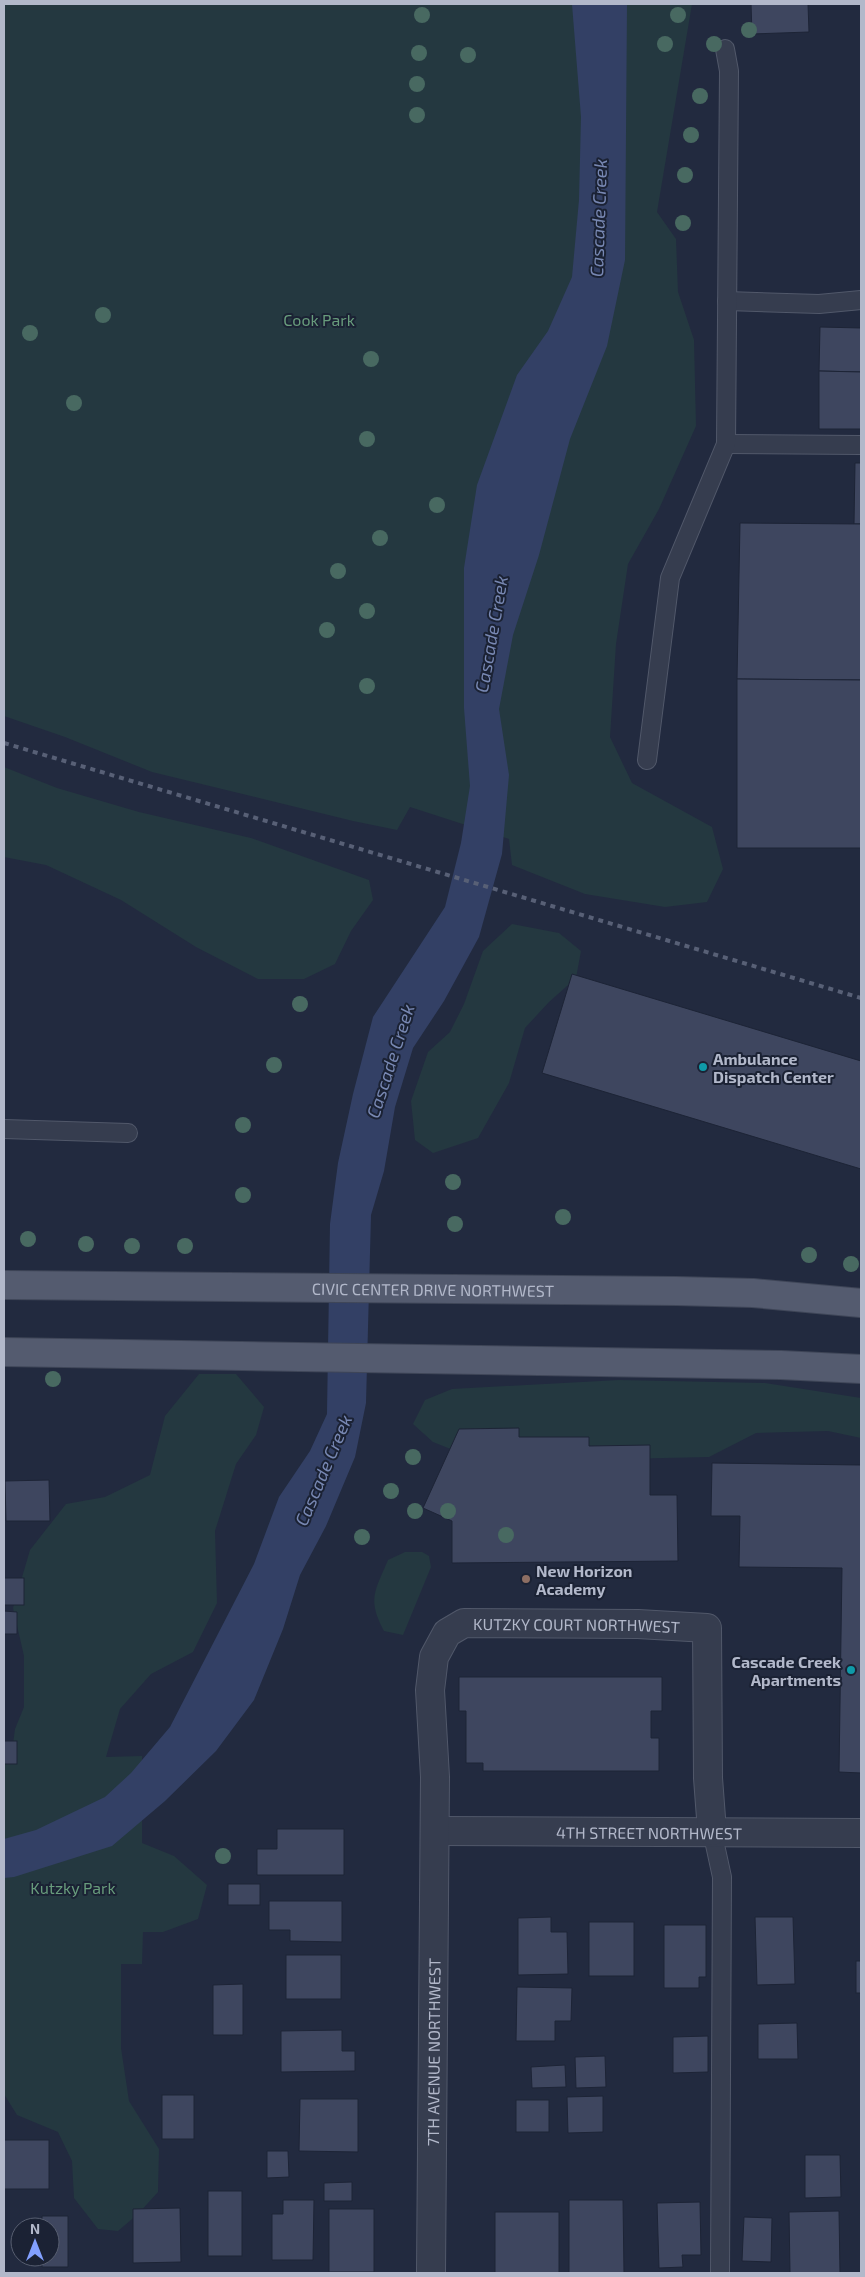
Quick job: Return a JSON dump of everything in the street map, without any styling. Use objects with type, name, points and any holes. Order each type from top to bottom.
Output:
[{"type":"main road","name":"CIVIC CENTER DRIVE NORTHWEST","points":[[4,1286],[245,1287],[753,1294],[861,1303]]},
{"type":"main road","points":[[4,1352],[782,1365],[861,1369]]},
{"type":"street","name":"KUTZKY COURT NORTHWEST","points":[[435,1831],[435,1778],[430,1690],[434,1657],[447,1634],[464,1623],[504,1622],[707,1628],[708,1778],[712,1831]]},
{"type":"street","name":"4TH STREET NORTHWEST","points":[[435,1831],[861,1833]]},
{"type":"street","name":"7TH AVENUE NORTHWEST","points":[[430,2273],[435,1831]]},
{"type":"lane","points":[[647,760],[670,578],[726,444],[729,71],[725,49]]},
{"type":"lane","points":[[727,301],[819,304],[861,300]]},
{"type":"lane","points":[[726,444],[861,445]]},
{"type":"lane","points":[[4,1129],[128,1133]]},
{"type":"lane","points":[[712,1831],[722,1877],[720,2273]]},
{"type":"green space","name":"Cook Park","points":[[4,4],[692,4],[657,212],[676,239],[678,292],[694,340],[696,426],[659,509],[628,564],[616,644],[610,737],[632,783],[712,827],[723,869],[707,902],[665,907],[585,894],[512,865],[509,839],[410,807],[397,830],[353,821],[152,772],[65,737],[4,716]]},
{"type":"green space","points":[[4,767],[57,788],[139,812],[251,838],[369,880],[373,900],[351,931],[335,964],[304,979],[258,979],[196,947],[121,900],[46,865],[4,857]]},
{"type":"green space","points":[[512,924],[559,933],[581,951],[576,978],[549,1002],[525,1028],[509,1083],[478,1138],[433,1153],[415,1140],[411,1101],[428,1052],[450,1032],[464,1004],[483,951]]},
{"type":"green space","name":"Kutzky Park","points":[[199,1374],[236,1374],[264,1407],[256,1435],[236,1464],[215,1531],[217,1603],[193,1652],[151,1674],[120,1709],[106,1757],[142,1756],[142,1843],[174,1856],[207,1885],[198,1919],[163,1932],[143,1932],[142,1964],[121,1964],[121,2048],[129,2101],[159,2149],[158,2192],[138,2214],[118,2231],[98,2229],[74,2198],[72,2161],[58,2132],[17,2115],[4,2094],[4,1759],[11,1759],[15,1729],[24,1707],[24,1656],[13,1608],[30,1550],[66,1504],[105,1497],[150,1475],[165,1416]]},
{"type":"green space","points":[[619,1380],[765,1383],[861,1398],[861,1438],[828,1431],[756,1433],[709,1457],[483,1462],[433,1442],[413,1424],[425,1400],[452,1389]]},
{"type":"green space","points":[[405,1552],[422,1552],[429,1556],[431,1567],[403,1635],[384,1631],[374,1603],[377,1588],[388,1560]]},
{"type":"water","name":"Cascade Creek","points":[[572,4],[627,4],[625,260],[607,346],[570,439],[539,555],[513,635],[499,709],[509,775],[502,854],[479,937],[444,1001],[413,1048],[395,1107],[384,1171],[371,1215],[366,1403],[355,1457],[326,1526],[300,1575],[283,1629],[254,1700],[216,1751],[165,1801],[112,1846],[14,1877],[4,1878],[4,1839],[36,1830],[105,1797],[131,1773],[170,1727],[254,1564],[279,1497],[310,1451],[327,1414],[330,1224],[338,1163],[353,1094],[373,1017],[445,907],[461,843],[470,786],[464,708],[464,568],[477,485],[517,375],[548,331],[572,277],[579,200],[581,117]]},
{"type":"building","points":[[751,4],[808,4],[809,32],[752,34]]},
{"type":"building","points":[[820,327],[861,328],[861,372],[819,371]]},
{"type":"building","points":[[819,371],[861,372],[861,429],[819,429]]},
{"type":"building","points":[[855,463],[861,463],[861,524],[854,524]]},
{"type":"building","points":[[740,523],[861,524],[861,680],[737,679]]},
{"type":"building","points":[[737,679],[861,680],[861,848],[737,848]]},
{"type":"building","name":"Ambulance Dispatch Center","points":[[572,974],[861,1061],[861,1169],[542,1073]]},
{"type":"building","points":[[519,1428],[519,1437],[589,1437],[589,1446],[650,1445],[650,1495],[677,1495],[678,1561],[452,1563],[452,1521],[423,1508],[459,1429]]},
{"type":"building","name":"Cascade Creek Apartments","points":[[712,1463],[861,1465],[861,1773],[839,1772],[842,1568],[739,1567],[740,1516],[711,1516]]},
{"type":"building","points":[[49,1480],[50,1521],[6,1521],[5,1481]]},
{"type":"building","points":[[4,1578],[24,1578],[24,1605],[4,1605]]},
{"type":"building","points":[[4,1611],[17,1612],[17,1634],[4,1634]]},
{"type":"building","points":[[459,1677],[662,1677],[662,1711],[651,1711],[651,1738],[659,1738],[659,1771],[483,1771],[483,1763],[466,1763],[466,1711],[459,1711]]},
{"type":"building","points":[[4,1741],[17,1741],[17,1764],[4,1764]]},
{"type":"building","points":[[277,1829],[344,1829],[344,1875],[257,1875],[257,1849],[277,1849]]},
{"type":"building","points":[[228,1884],[260,1884],[260,1905],[228,1905]]},
{"type":"building","points":[[269,1901],[342,1901],[342,1942],[290,1941],[290,1930],[269,1930]]},
{"type":"building","points":[[551,1917],[551,1932],[567,1932],[568,1974],[518,1975],[518,1918]]},
{"type":"building","points":[[755,1917],[793,1917],[795,1984],[757,1985]]},
{"type":"building","points":[[589,1922],[634,1922],[634,1976],[589,1976]]},
{"type":"building","points":[[664,1925],[706,1925],[706,1977],[699,1977],[699,1988],[664,1988]]},
{"type":"building","points":[[286,1955],[341,1955],[341,1999],[286,1999]]},
{"type":"building","points":[[856,1961],[861,1961],[861,1993],[856,1993]]},
{"type":"building","points":[[243,1984],[243,2035],[213,2035],[213,1985]]},
{"type":"building","points":[[517,1987],[572,1988],[571,2021],[555,2021],[555,2041],[516,2041]]},
{"type":"building","points":[[797,2023],[798,2059],[758,2059],[758,2024]]},
{"type":"building","points":[[342,2030],[342,2051],[355,2051],[355,2071],[281,2072],[281,2031]]},
{"type":"building","points":[[708,2036],[708,2072],[673,2073],[673,2037]]},
{"type":"building","points":[[605,2056],[606,2087],[576,2088],[575,2057]]},
{"type":"building","points":[[565,2065],[566,2087],[532,2088],[531,2067]]},
{"type":"building","points":[[162,2095],[194,2095],[194,2139],[162,2139]]},
{"type":"building","points":[[603,2096],[603,2132],[568,2133],[567,2097]]},
{"type":"building","points":[[300,2099],[358,2099],[358,2152],[299,2151]]},
{"type":"building","points":[[516,2100],[549,2100],[549,2132],[516,2132]]},
{"type":"building","points":[[4,2140],[49,2140],[49,2189],[4,2189]]},
{"type":"building","points":[[267,2151],[288,2151],[289,2177],[267,2178]]},
{"type":"building","points":[[805,2155],[840,2155],[841,2197],[805,2198]]},
{"type":"building","points":[[352,2182],[352,2201],[324,2201],[324,2183]]},
{"type":"building","points":[[208,2191],[242,2191],[242,2256],[208,2256]]},
{"type":"building","points":[[283,2200],[314,2200],[313,2260],[272,2260],[272,2214],[283,2214]]},
{"type":"building","points":[[569,2200],[623,2200],[624,2273],[569,2273]]},
{"type":"building","points":[[700,2202],[701,2255],[682,2255],[683,2267],[659,2268],[657,2203]]},
{"type":"building","points":[[180,2208],[181,2262],[133,2263],[133,2209]]},
{"type":"building","points":[[329,2209],[374,2209],[374,2272],[329,2272]]},
{"type":"building","points":[[839,2211],[840,2273],[790,2273],[789,2212]]},
{"type":"building","points":[[495,2212],[559,2212],[559,2273],[495,2273]]},
{"type":"building","points":[[68,2216],[68,2267],[60,2267],[60,2217],[42,2217]]},
{"type":"building","points":[[744,2217],[772,2218],[771,2262],[742,2261]]},
{"type":"railway","points":[[4,743],[861,998]]},
{"type":"place","name":"Ambulance Dispatch Center","points":[[703,1067]]},
{"type":"place","name":"New Horizon Academy","points":[[526,1579]]},
{"type":"place","name":"Cascade Creek Apartments","points":[[851,1670]]}]
